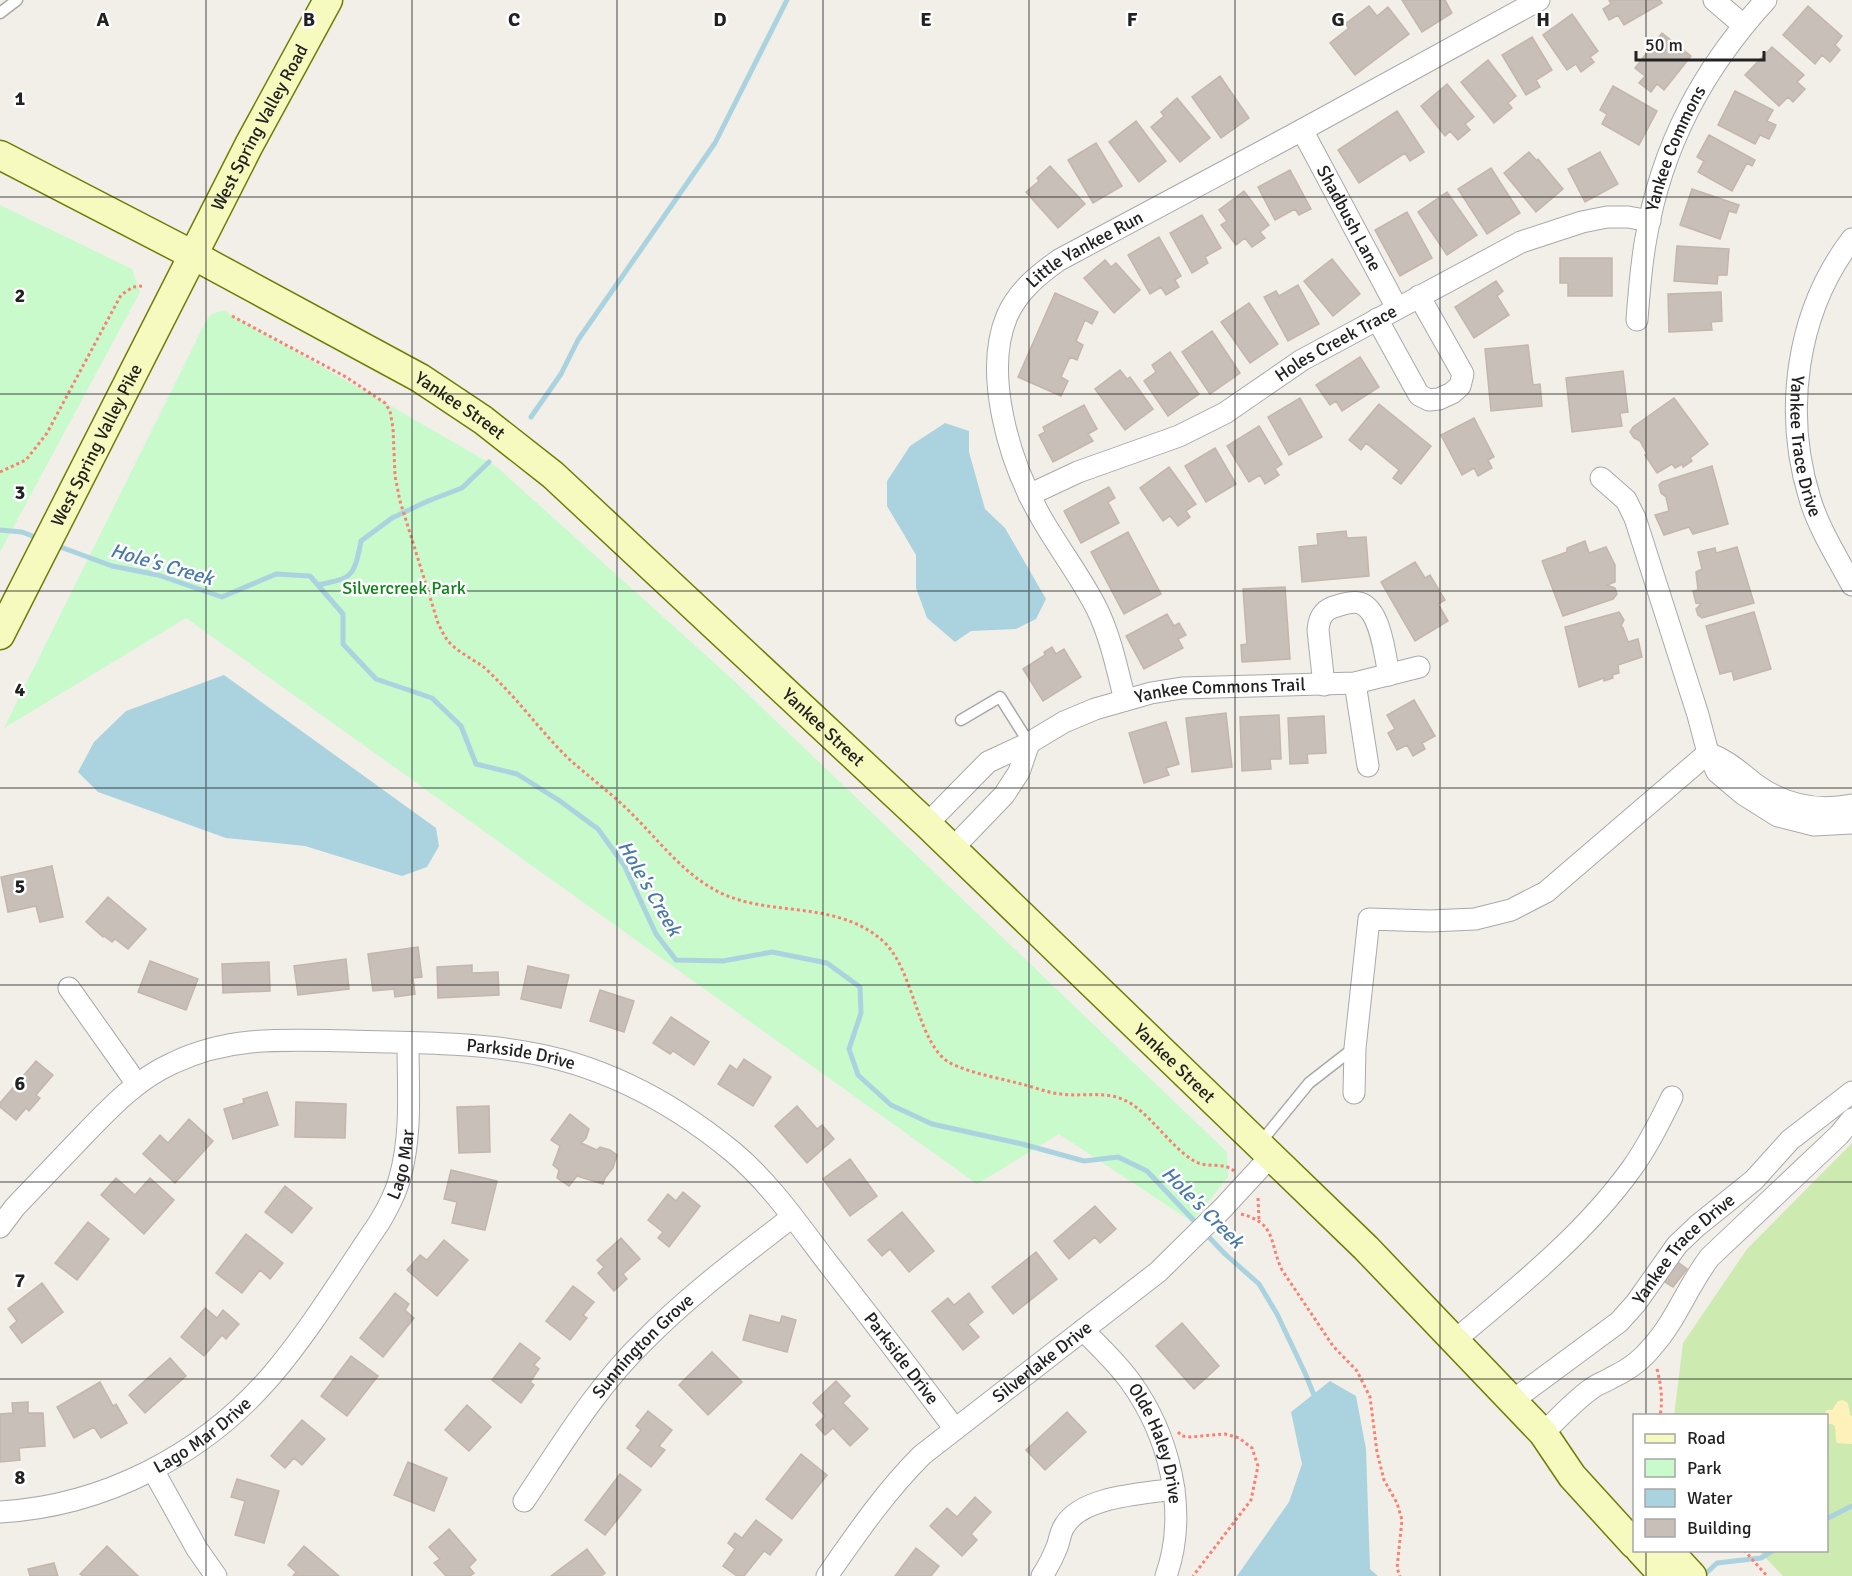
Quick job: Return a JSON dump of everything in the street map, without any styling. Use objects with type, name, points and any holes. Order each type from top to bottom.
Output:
[{"type":"street","name":"West Spring Valley Road","points":[[193,255],[328,0]]},
{"type":"street","name":"Little Yankee Run","points":[[1125,700],[1107,632],[1097,610],[1029,495],[1009,443],[1002,413],[998,363],[1001,334],[1008,314],[1029,284],[1059,260],[1539,0]]},
{"type":"street","points":[[1714,0],[1743,25]]},
{"type":"street","name":"Yankee Commons","points":[[1637,320],[1641,272],[1650,221],[1656,193],[1671,148],[1687,110],[1703,82],[1743,25],[1766,0]]},
{"type":"street","name":"Shadbush Lane","points":[[1302,130],[1397,308]]},
{"type":"street","name":"Yankee Street","points":[[0,156],[193,255],[420,378],[518,446],[580,499],[927,824],[1374,1256],[1543,1433],[1590,1469],[1633,1513]]},
{"type":"street","name":"Holes Creek Trace","points":[[1029,495],[1078,472],[1179,436],[1224,413],[1302,360],[1506,249],[1548,232],[1607,217],[1629,217],[1650,221]]},
{"type":"street","name":"Yankee Trace Drive","points":[[1852,239],[1829,274],[1816,303],[1800,360],[1796,427],[1810,501],[1852,585]]},
{"type":"street","name":"West Spring Valley Pike","points":[[2,632],[193,255]]},
{"type":"street","points":[[1377,319],[1419,395],[1429,400],[1439,399],[1452,393],[1460,386],[1463,374],[1419,296]]},
{"type":"street","points":[[1601,478],[1626,500],[1635,518],[1708,753],[1717,772],[1743,794],[1778,816],[1814,825],[1852,824]]},
{"type":"street","points":[[1324,685],[1319,621],[1327,610],[1334,606],[1354,602],[1362,604],[1374,614],[1389,675]]},
{"type":"street","name":"Yankee Commons Trail","points":[[927,824],[988,762],[1029,743],[1064,722],[1095,709],[1182,688],[1355,683],[1419,667]]},
{"type":"street","points":[[1355,683],[1368,766]]},
{"type":"street","points":[[952,849],[1004,795],[1019,772],[1029,743]]},
{"type":"street","points":[[1708,753],[1727,760],[1753,782],[1786,802],[1823,808],[1852,805]]},
{"type":"street","points":[[1354,1093],[1355,1048],[1369,918],[1430,921],[1475,919],[1511,910],[1546,892],[1708,753]]},
{"type":"street","points":[[69,988],[137,1084]]},
{"type":"street","name":"Parkside Drive","points":[[0,1227],[15,1208],[117,1100],[137,1084],[171,1063],[196,1053],[226,1045],[266,1039],[494,1047],[523,1051],[571,1063],[646,1092],[705,1130],[734,1153],[758,1176],[792,1217],[955,1429]]},
{"type":"street","name":"Lago Mar","points":[[346,1270],[380,1223],[400,1179],[408,1131],[408,1043]]},
{"type":"street","name":"Yankee Trace Drive","points":[[1512,1401],[1619,1322],[1636,1303],[1677,1245],[1754,1180],[1791,1140],[1852,1092]]},
{"type":"street","points":[[1455,1340],[1550,1258],[1602,1205],[1638,1159],[1672,1097]]},
{"type":"street","name":"Yankee Trace Drive","points":[[1543,1433],[1593,1387],[1614,1377],[1638,1361],[1652,1348],[1666,1329],[1697,1274],[1710,1257],[1758,1209],[1839,1135],[1852,1119]]},
{"type":"street","name":"Silverlake Drive","points":[[827,1576],[875,1507],[922,1455],[1158,1272],[1246,1184],[1264,1151]]},
{"type":"street","name":"Sunnington Grove","points":[[524,1501],[606,1383],[643,1341],[693,1294],[792,1217]]},
{"type":"street","name":"Lago Mar Drive","points":[[0,1512],[52,1506],[97,1493],[153,1470],[183,1453],[210,1434],[246,1403],[294,1346],[346,1270]]},
{"type":"street","name":"Olde Haley Drive","points":[[1083,1330],[1123,1372],[1144,1403],[1157,1429],[1169,1463],[1174,1489],[1175,1513],[1173,1548],[1166,1576]]},
{"type":"street","name":"Yankee Street","points":[[1543,1433],[1572,1476],[1633,1542]]},
{"type":"street","points":[[153,1470],[197,1549],[216,1576]]},
{"type":"street","points":[[1042,1576],[1058,1546],[1060,1533],[1075,1513],[1108,1500],[1174,1489]]},
{"type":"street","points":[[1642,1552],[1682,1575]]},
{"type":"street","points":[[1669,1552],[1682,1575]]},
{"type":"lane","points":[[0,13],[17,0]]},
{"type":"lane","points":[[961,720],[1000,697],[1029,743]]},
{"type":"lane","points":[[1264,1151],[1309,1083],[1355,1048]]},
{"type":"path","points":[[0,472],[26,460],[47,433],[121,295],[133,286],[142,286]]},
{"type":"path","points":[[232,316],[346,377],[372,392],[385,403],[390,411],[393,428],[395,476],[400,501],[438,623],[447,640],[460,652],[484,667],[568,758],[634,815],[680,865],[722,894],[747,902],[812,910],[864,928],[884,942],[901,966],[937,1053],[949,1062],[964,1069],[1056,1094],[1110,1095],[1126,1100],[1196,1162],[1231,1168],[1258,1196],[1259,1221]]},
{"type":"path","points":[[1240,1214],[1259,1221],[1271,1234],[1282,1270],[1333,1346],[1357,1371],[1370,1397],[1377,1452],[1384,1480],[1402,1520],[1396,1568],[1400,1576]]},
{"type":"path","points":[[1656,1365],[1662,1387],[1660,1414]]},
{"type":"path","points":[[1174,1429],[1182,1436],[1190,1437],[1225,1434],[1239,1437],[1252,1448],[1258,1466],[1251,1500],[1193,1576]]},
{"type":"path","points":[[1745,1552],[1767,1576]]},
{"type":"green space","points":[[0,205],[132,269],[140,292],[0,552]]},
{"type":"green space","name":"Silvercreek Park","points":[[223,310],[497,467],[731,678],[1227,1152],[1228,1177],[1192,1222],[1059,1134],[977,1184],[186,618],[4,728],[205,323],[210,315]]},
{"type":"green space","points":[[1852,1143],[1852,1576],[1783,1576],[1760,1552],[1828,1552],[1828,1414],[1674,1414],[1683,1343],[1747,1249]]},
{"type":"sand","points":[[1843,1400],[1848,1403],[1852,1416],[1852,1444],[1837,1443],[1834,1425],[1828,1423],[1828,1414],[1824,1414],[1827,1410],[1832,1410],[1838,1401]]},
{"type":"water","points":[[945,423],[969,431],[969,452],[985,509],[1005,528],[1046,599],[1036,619],[1016,629],[971,631],[955,642],[927,618],[916,588],[916,555],[887,506],[887,481],[910,446]]},
{"type":"water","points":[[224,675],[436,828],[439,846],[427,867],[402,876],[305,846],[226,838],[98,792],[78,772],[94,742],[126,711]]},
{"type":"water","points":[[1330,1381],[1356,1396],[1366,1449],[1370,1569],[1378,1576],[1237,1576],[1289,1502],[1302,1464],[1291,1412]]},
{"type":"building","points":[[1402,0],[1445,0],[1452,13],[1422,32]]},
{"type":"building","points":[[1609,0],[1660,0],[1662,3],[1624,25],[1618,15],[1609,20],[1603,9],[1611,4]]},
{"type":"building","points":[[1369,6],[1377,16],[1388,7],[1409,34],[1355,75],[1330,43],[1349,28],[1345,24]]},
{"type":"building","points":[[1808,6],[1842,36],[1835,45],[1840,50],[1830,62],[1822,55],[1815,64],[1783,35]]},
{"type":"building","points":[[1572,14],[1598,51],[1590,57],[1594,62],[1581,72],[1576,64],[1567,70],[1543,35]]},
{"type":"building","points":[[1662,33],[1691,56],[1664,90],[1657,84],[1651,92],[1639,83],[1645,76],[1635,68]]},
{"type":"building","points":[[1532,37],[1552,70],[1536,80],[1540,87],[1526,95],[1502,55]]},
{"type":"building","points":[[1772,47],[1804,75],[1797,82],[1805,89],[1793,102],[1788,97],[1779,106],[1745,75]]},
{"type":"building","points":[[1488,60],[1516,96],[1508,103],[1512,108],[1494,123],[1461,82]]},
{"type":"building","points":[[1220,76],[1249,118],[1221,138],[1192,97]]},
{"type":"building","points":[[1447,84],[1474,117],[1465,124],[1470,130],[1458,140],[1450,131],[1445,136],[1421,106]]},
{"type":"building","points":[[1613,86],[1657,111],[1639,145],[1602,124],[1607,114],[1600,110]]},
{"type":"building","points":[[1735,91],[1773,110],[1767,121],[1776,125],[1769,139],[1760,135],[1755,144],[1718,125]]},
{"type":"building","points":[[1177,98],[1210,138],[1180,162],[1151,127],[1164,116],[1161,112]]},
{"type":"building","points":[[1397,111],[1424,152],[1410,161],[1405,153],[1359,183],[1338,150]]},
{"type":"building","points":[[1136,121],[1166,161],[1139,182],[1109,142]]},
{"type":"building","points":[[1709,135],[1755,160],[1752,166],[1747,163],[1732,191],[1698,172],[1704,161],[1697,157]]},
{"type":"building","points":[[1096,143],[1122,186],[1093,203],[1068,160]]},
{"type":"building","points":[[1529,152],[1537,161],[1538,159],[1563,189],[1536,212],[1504,173]]},
{"type":"building","points":[[1600,152],[1618,184],[1585,202],[1568,169]]},
{"type":"building","points":[[1050,166],[1085,204],[1058,228],[1026,192],[1039,181],[1037,178]]},
{"type":"building","points":[[1491,168],[1520,213],[1487,234],[1458,189]]},
{"type":"building","points":[[1290,170],[1311,209],[1299,215],[1295,209],[1275,220],[1258,187]]},
{"type":"building","points":[[1692,189],[1739,205],[1736,213],[1729,211],[1720,239],[1680,225]]},
{"type":"building","points":[[1244,191],[1269,225],[1260,232],[1265,238],[1252,247],[1245,238],[1236,245],[1221,225],[1227,221],[1219,210]]},
{"type":"building","points":[[1447,192],[1477,235],[1447,255],[1418,212]]},
{"type":"building","points":[[1407,212],[1432,258],[1400,276],[1375,230]]},
{"type":"building","points":[[1202,215],[1221,248],[1205,257],[1208,263],[1192,273],[1170,233]]},
{"type":"building","points":[[1159,237],[1181,276],[1175,280],[1179,287],[1166,295],[1161,287],[1150,294],[1128,255]]},
{"type":"building","points":[[1677,246],[1729,249],[1727,275],[1718,275],[1717,284],[1674,281]]},
{"type":"building","points":[[1560,258],[1612,258],[1612,296],[1568,296],[1568,283],[1560,283]]},
{"type":"building","points":[[1332,259],[1360,294],[1333,316],[1304,281]]},
{"type":"building","points":[[1105,260],[1111,267],[1116,263],[1140,290],[1114,313],[1084,278]]},
{"type":"building","points":[[1496,281],[1503,291],[1497,296],[1509,315],[1474,338],[1455,307]]},
{"type":"building","points":[[1298,285],[1319,324],[1288,341],[1264,297],[1276,291],[1279,296]]},
{"type":"building","points":[[1721,292],[1722,321],[1711,322],[1712,330],[1669,332],[1668,294]]},
{"type":"building","points":[[1055,293],[1098,312],[1092,324],[1085,320],[1076,341],[1083,345],[1077,360],[1070,357],[1061,377],[1068,381],[1061,396],[1018,377]]},
{"type":"building","points":[[1249,303],[1278,344],[1250,363],[1221,322]]},
{"type":"building","points":[[1212,331],[1240,373],[1210,394],[1182,352]]},
{"type":"building","points":[[1528,345],[1533,385],[1540,384],[1542,406],[1491,411],[1485,349]]},
{"type":"building","points":[[1170,352],[1199,394],[1168,416],[1144,381],[1156,372],[1152,365]]},
{"type":"building","points":[[1360,357],[1379,387],[1342,411],[1336,401],[1330,405],[1316,385]]},
{"type":"building","points":[[1120,370],[1127,379],[1130,377],[1153,409],[1125,430],[1095,389]]},
{"type":"building","points":[[1623,371],[1628,412],[1620,413],[1622,426],[1572,432],[1566,378]]},
{"type":"building","points":[[1300,398],[1322,437],[1289,455],[1268,417]]},
{"type":"building","points":[[1674,398],[1708,444],[1690,458],[1692,461],[1683,467],[1682,464],[1675,468],[1672,464],[1657,473],[1645,455],[1647,454],[1640,441],[1630,432],[1633,427]]},
{"type":"building","points":[[1379,404],[1431,446],[1401,484],[1393,478],[1399,470],[1366,443],[1361,450],[1349,440]]},
{"type":"building","points":[[1084,405],[1097,429],[1088,434],[1093,441],[1053,462],[1039,435],[1045,432],[1043,427]]},
{"type":"building","points":[[1474,418],[1494,457],[1488,460],[1492,468],[1478,476],[1474,468],[1462,475],[1441,435]]},
{"type":"building","points":[[1259,426],[1282,464],[1275,469],[1279,475],[1265,484],[1260,475],[1249,482],[1227,446]]},
{"type":"building","points":[[1215,448],[1236,484],[1206,502],[1185,466]]},
{"type":"building","points":[[1712,466],[1728,524],[1693,534],[1689,527],[1664,535],[1655,515],[1669,511],[1666,497],[1661,493],[1659,485],[1662,482]]},
{"type":"building","points":[[1169,467],[1196,504],[1186,511],[1190,517],[1178,526],[1170,516],[1163,521],[1140,488]]},
{"type":"building","points":[[1109,487],[1115,498],[1108,502],[1119,523],[1081,543],[1064,511]]},
{"type":"building","points":[[1346,531],[1347,538],[1366,537],[1369,576],[1302,582],[1299,547],[1318,545],[1317,534]]},
{"type":"building","points":[[1128,532],[1161,594],[1124,614],[1091,552]]},
{"type":"building","points":[[1585,541],[1589,553],[1606,547],[1615,565],[1615,582],[1607,585],[1615,588],[1617,594],[1613,599],[1563,616],[1542,561],[1567,552],[1567,548]]},
{"type":"building","points":[[1737,547],[1754,603],[1702,618],[1696,609],[1701,604],[1696,603],[1693,591],[1698,590],[1696,572],[1702,569],[1698,552],[1715,548],[1716,553]]},
{"type":"building","points":[[1415,562],[1425,578],[1430,575],[1445,600],[1438,604],[1448,621],[1415,641],[1381,582]]},
{"type":"building","points":[[1285,587],[1290,659],[1242,662],[1241,645],[1247,644],[1243,589]]},
{"type":"building","points":[[1619,612],[1624,620],[1621,626],[1628,642],[1638,639],[1642,657],[1618,665],[1619,673],[1612,675],[1613,678],[1604,681],[1604,678],[1579,687],[1565,627]]},
{"type":"building","points":[[1754,612],[1771,669],[1734,680],[1732,671],[1720,674],[1706,626]]},
{"type":"building","points":[[1167,614],[1174,626],[1179,623],[1186,635],[1178,639],[1183,648],[1144,669],[1126,636]]},
{"type":"building","points":[[1052,647],[1056,654],[1064,649],[1081,677],[1043,701],[1023,669],[1045,655],[1044,652]]},
{"type":"building","points":[[1414,700],[1435,736],[1422,743],[1425,749],[1413,756],[1407,745],[1397,750],[1388,733],[1395,729],[1387,715]]},
{"type":"building","points":[[1226,713],[1232,767],[1192,772],[1186,718]]},
{"type":"building","points":[[1279,715],[1281,759],[1270,759],[1271,769],[1242,771],[1240,717]]},
{"type":"building","points":[[1324,716],[1326,753],[1307,754],[1308,763],[1290,764],[1288,718]]},
{"type":"building","points":[[1166,722],[1179,764],[1166,768],[1169,775],[1144,783],[1129,733]]},
{"type":"building","points":[[52,866],[63,917],[40,922],[36,906],[8,912],[1,877]]},
{"type":"building","points":[[108,897],[146,929],[128,949],[115,939],[112,942],[103,937],[86,922]]},
{"type":"building","points":[[418,947],[422,977],[413,978],[415,994],[395,997],[394,989],[373,991],[368,954]]},
{"type":"building","points":[[346,959],[349,989],[298,995],[294,966]]},
{"type":"building","points":[[150,961],[198,979],[186,1010],[138,992]]},
{"type":"building","points":[[269,962],[270,991],[223,993],[222,964]]},
{"type":"building","points":[[472,965],[472,973],[498,972],[499,995],[438,998],[437,967]]},
{"type":"building","points":[[528,966],[569,975],[561,1008],[521,999]]},
{"type":"building","points":[[600,990],[634,1001],[624,1032],[590,1021]]},
{"type":"building","points":[[671,1017],[709,1042],[694,1065],[673,1051],[670,1054],[653,1043]]},
{"type":"building","points":[[744,1059],[771,1077],[753,1106],[718,1084],[730,1065],[737,1070]]},
{"type":"building","points":[[36,1061],[53,1075],[36,1095],[40,1098],[29,1111],[26,1108],[16,1120],[0,1107],[0,1103]]},
{"type":"building","points":[[267,1092],[278,1125],[233,1139],[224,1109],[244,1103],[243,1099]]},
{"type":"building","points":[[296,1102],[346,1104],[345,1138],[295,1137]]},
{"type":"building","points":[[489,1106],[490,1152],[459,1153],[457,1107]]},
{"type":"building","points":[[797,1106],[817,1129],[822,1125],[834,1139],[807,1163],[775,1126]]},
{"type":"building","points":[[570,1114],[589,1129],[586,1138],[581,1143],[597,1150],[600,1147],[610,1150],[617,1155],[613,1168],[603,1184],[577,1176],[569,1186],[557,1178],[559,1170],[553,1165],[560,1146],[551,1140]]},
{"type":"building","points":[[189,1119],[213,1141],[175,1183],[143,1154],[160,1135],[168,1143]]},
{"type":"building","points":[[850,1159],[877,1196],[850,1216],[823,1179]]},
{"type":"building","points":[[451,1170],[497,1181],[485,1230],[452,1223],[457,1202],[444,1199]]},
{"type":"building","points":[[116,1178],[135,1195],[150,1178],[174,1200],[144,1234],[101,1195]]},
{"type":"building","points":[[285,1186],[312,1208],[292,1233],[265,1212]]},
{"type":"building","points":[[683,1192],[700,1206],[669,1247],[658,1238],[663,1232],[648,1220],[668,1194],[676,1201]]},
{"type":"building","points":[[1095,1206],[1116,1229],[1100,1243],[1095,1237],[1069,1259],[1054,1241]]},
{"type":"building","points":[[902,1212],[934,1251],[909,1272],[890,1249],[882,1256],[868,1240]]},
{"type":"building","points":[[88,1222],[109,1239],[77,1280],[55,1263]]},
{"type":"building","points":[[246,1234],[283,1263],[270,1279],[260,1270],[242,1293],[216,1273]]},
{"type":"building","points":[[621,1238],[640,1259],[623,1274],[627,1279],[614,1291],[598,1273],[604,1267],[597,1260]]},
{"type":"building","points":[[444,1240],[468,1260],[437,1296],[407,1270],[420,1255],[427,1260]]},
{"type":"building","points":[[1036,1252],[1057,1279],[1013,1314],[992,1287]]},
{"type":"building","points":[[1675,1260],[1687,1269],[1673,1287],[1660,1279]]},
{"type":"building","points":[[42,1283],[63,1312],[22,1343],[10,1327],[17,1321],[8,1309]]},
{"type":"building","points":[[573,1286],[594,1302],[583,1315],[587,1318],[570,1340],[546,1321]]},
{"type":"building","points":[[395,1293],[409,1304],[405,1310],[414,1318],[383,1357],[360,1338]]},
{"type":"building","points":[[969,1293],[983,1312],[968,1324],[979,1337],[963,1350],[932,1311],[948,1298],[954,1305]]},
{"type":"building","points":[[205,1308],[217,1318],[223,1310],[239,1324],[226,1339],[222,1335],[204,1356],[181,1337]]},
{"type":"building","points":[[750,1315],[780,1323],[782,1316],[796,1320],[787,1352],[743,1340]]},
{"type":"building","points":[[1182,1323],[1219,1366],[1194,1389],[1156,1346]]},
{"type":"building","points":[[520,1343],[540,1358],[534,1365],[539,1369],[530,1382],[534,1385],[521,1403],[492,1380]]},
{"type":"building","points":[[712,1352],[742,1382],[708,1415],[679,1385]]},
{"type":"building","points":[[351,1356],[378,1376],[347,1416],[321,1396]]},
{"type":"building","points":[[170,1358],[186,1376],[145,1413],[129,1395]]},
{"type":"building","points":[[836,1381],[850,1396],[843,1403],[868,1429],[850,1446],[833,1428],[825,1435],[816,1425],[825,1416],[813,1403]]},
{"type":"building","points":[[100,1382],[113,1406],[116,1404],[127,1423],[101,1438],[94,1427],[74,1438],[57,1407]]},
{"type":"building","points":[[28,1402],[28,1413],[43,1413],[45,1446],[19,1448],[20,1460],[0,1462],[0,1414],[13,1413],[12,1403]]},
{"type":"building","points":[[467,1405],[491,1427],[469,1451],[445,1430]]},
{"type":"building","points":[[648,1411],[672,1430],[659,1446],[665,1450],[651,1467],[627,1448],[641,1430],[636,1426]]},
{"type":"building","points":[[1067,1412],[1086,1432],[1045,1470],[1026,1450]]},
{"type":"building","points":[[302,1420],[325,1439],[302,1465],[294,1458],[285,1468],[271,1456]]},
{"type":"building","points":[[801,1454],[827,1475],[792,1519],[766,1499]]},
{"type":"building","points":[[408,1462],[447,1478],[434,1511],[394,1495]]},
{"type":"building","points":[[620,1474],[641,1490],[605,1535],[585,1520]]},
{"type":"building","points":[[237,1479],[279,1491],[264,1543],[235,1535],[245,1501],[231,1497]]},
{"type":"building","points":[[975,1497],[991,1512],[971,1534],[977,1540],[962,1556],[930,1526],[947,1508],[957,1517]]},
{"type":"building","points":[[756,1520],[782,1540],[770,1555],[764,1551],[744,1576],[737,1576],[723,1566],[735,1549],[728,1543],[735,1533],[742,1538]]},
{"type":"building","points":[[449,1529],[476,1560],[469,1567],[474,1573],[470,1576],[446,1576],[434,1563],[440,1559],[429,1547]]},
{"type":"building","points":[[107,1546],[138,1576],[83,1576],[80,1574]]},
{"type":"building","points":[[304,1546],[339,1576],[293,1576],[296,1572],[288,1565]]},
{"type":"building","points":[[916,1548],[939,1566],[931,1576],[895,1576]]},
{"type":"building","points":[[587,1549],[605,1573],[601,1576],[551,1576]]},
{"type":"building","points":[[54,1563],[58,1576],[30,1576],[28,1569]]},
{"type":"waterway","points":[[531,417],[561,374],[578,340],[715,143],[787,0]]},
{"type":"waterway","points":[[318,585],[350,574],[354,569],[361,541],[392,518],[462,488],[489,462]]},
{"type":"waterway","name":"Hole's Creek","points":[[0,530],[22,532],[40,539]]},
{"type":"waterway","name":"Hole's Creek","points":[[55,545],[112,566],[158,575],[222,597],[276,574],[310,576],[343,614],[343,644],[376,679],[432,698],[461,726],[476,764],[517,774],[560,801],[598,829],[624,865],[656,934],[676,960],[723,961],[772,952],[827,963],[860,987],[861,1013],[849,1049],[858,1075],[891,1105],[932,1124],[1022,1144],[1084,1161],[1118,1157],[1147,1171],[1199,1226]]},
{"type":"waterway","name":"Hole's Creek","points":[[1205,1233],[1259,1284],[1277,1314],[1316,1400]]},
{"type":"waterway","points":[[1828,1518],[1852,1506]]},
{"type":"waterway","points":[[1703,1576],[1717,1563],[1761,1558],[1771,1552]]}]
